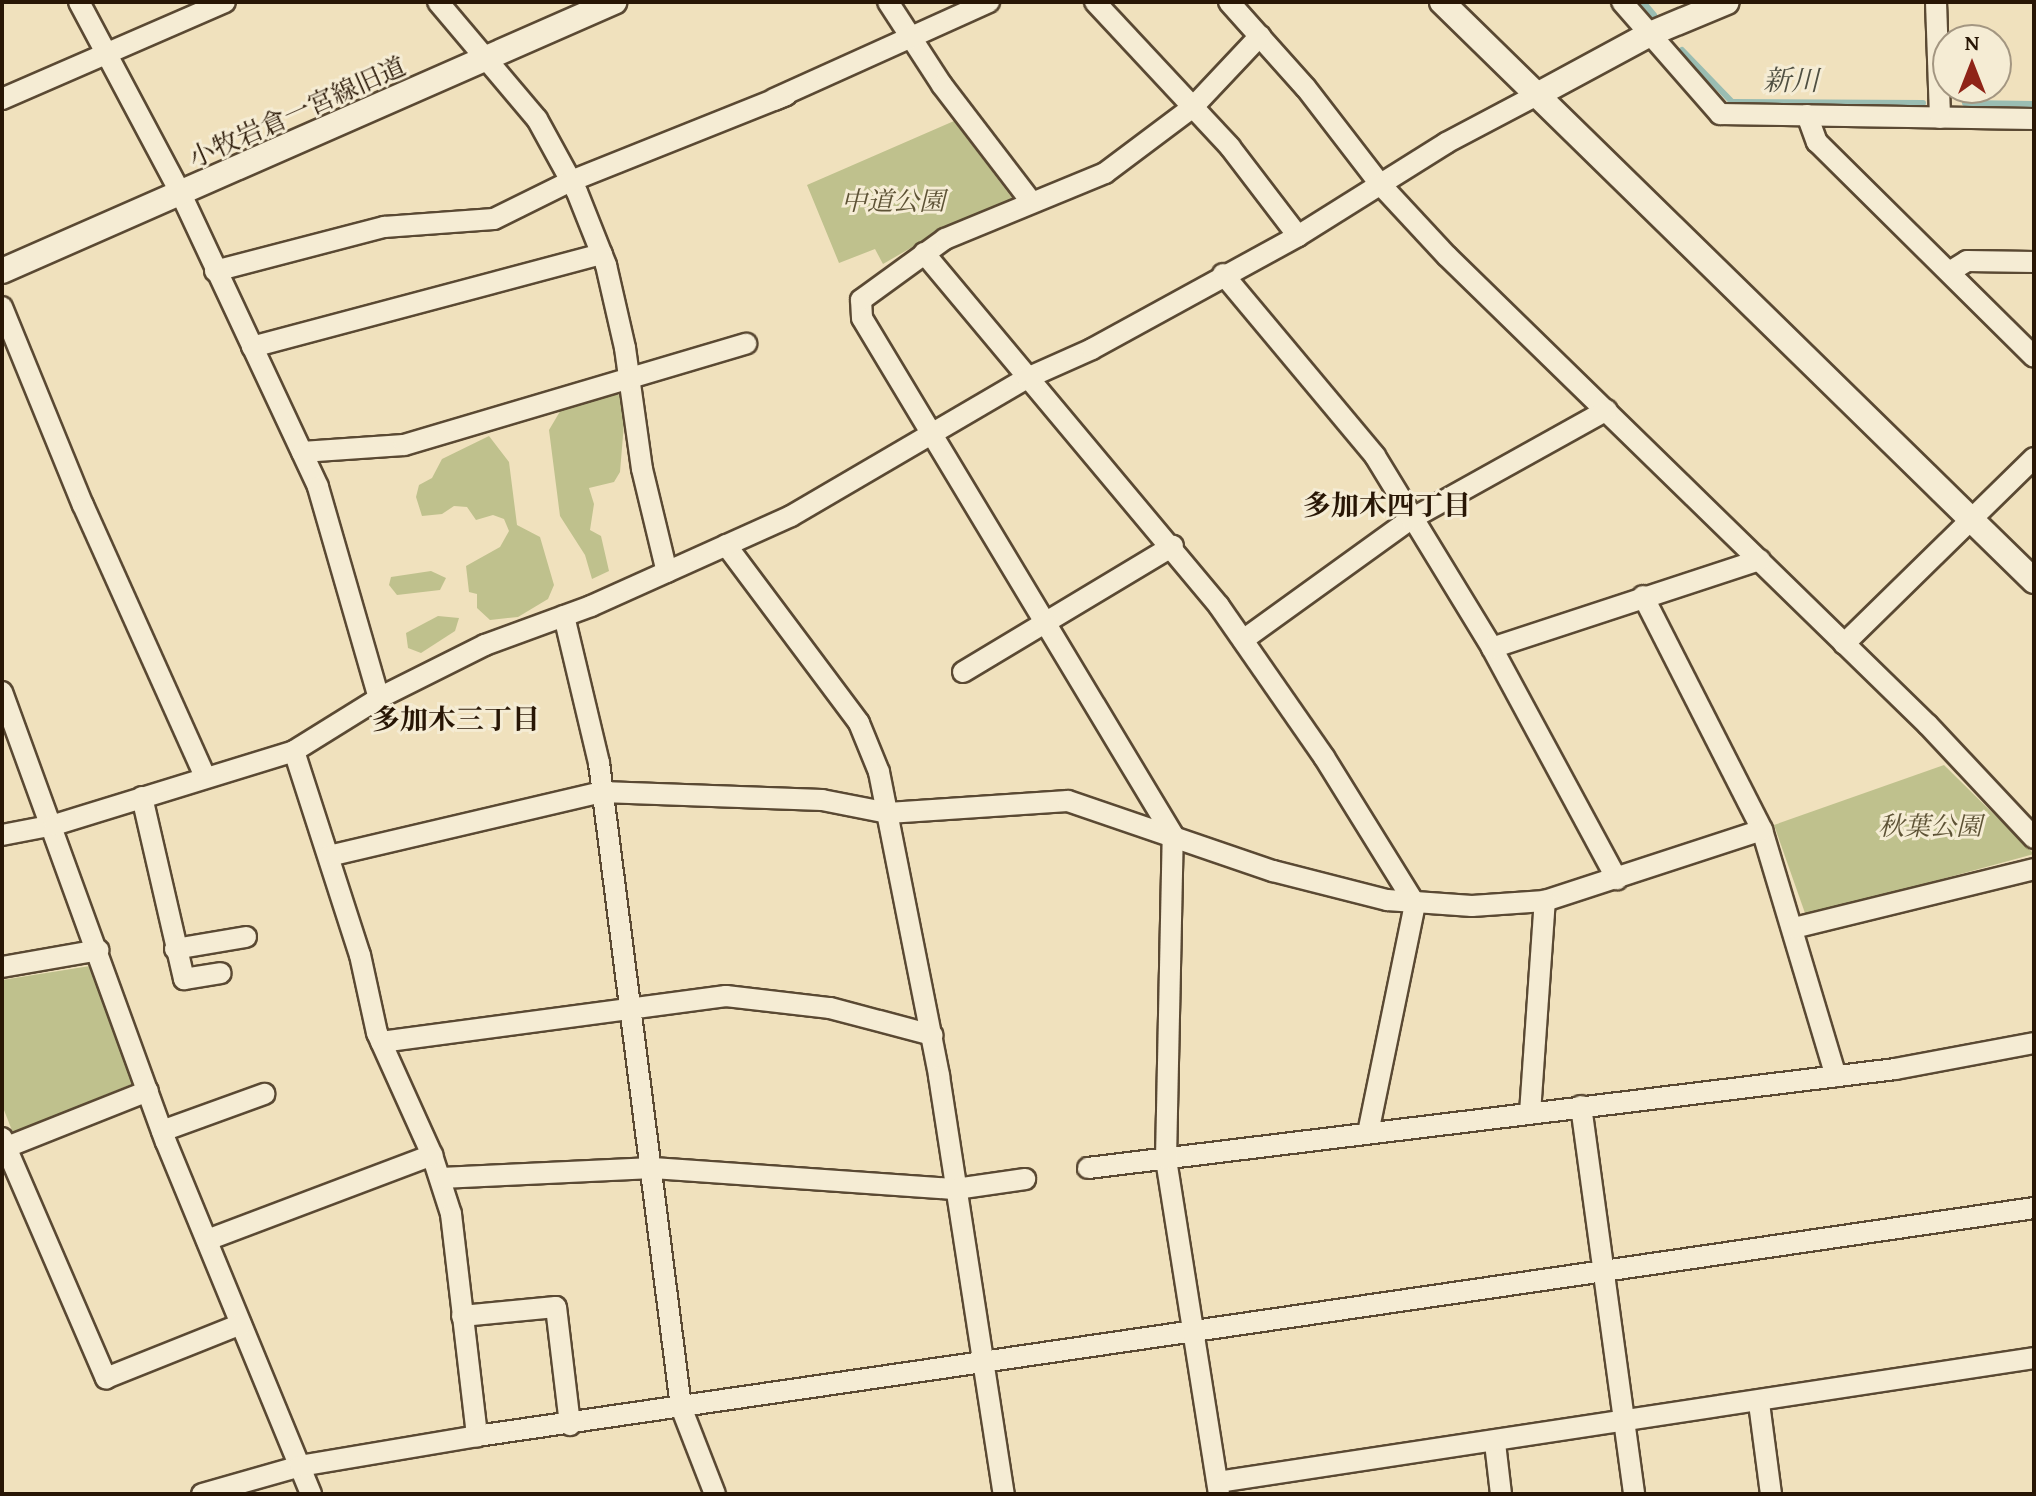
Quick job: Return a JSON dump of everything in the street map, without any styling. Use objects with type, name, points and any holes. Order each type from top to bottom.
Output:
[{"type":"street","points":[[79,2],[104,55],[181,194],[318,487],[379,698]]},
{"type":"street","points":[[2,99],[225,2]]},
{"type":"street","points":[[438,2],[537,119],[571,181],[602,254],[630,378],[642,469],[667,572]]},
{"type":"street","name":"小牧岩倉一宮線旧道","points":[[2,271],[614,2]]},
{"type":"street","points":[[888,2],[1030,200]]},
{"type":"street","points":[[215,271],[384,227],[494,219],[571,181],[774,100],[989,2]]},
{"type":"street","points":[[1095,2],[1193,107],[1298,236]]},
{"type":"street","points":[[1229,2],[1380,184],[1760,560],[2034,838]]},
{"type":"street","points":[[1442,2],[2034,581]]},
{"type":"street","points":[[1622,2],[1720,114],[2034,119]]},
{"type":"street","points":[[2,835],[54,825],[294,751],[379,698],[485,645],[564,616],[791,516],[1027,378],[1092,349],[1223,274],[1298,236],[1380,184],[1537,95],[1650,34],[1727,2]]},
{"type":"street","points":[[1936,2],[1940,118]]},
{"type":"street","points":[[1260,36],[1193,107],[1105,173],[1030,200],[924,253],[861,300],[862,309],[933,433],[1173,835],[1166,1159],[1218,1488],[2034,1358]]},
{"type":"street","points":[[1807,115],[1817,142],[1951,271],[2034,357]]},
{"type":"street","points":[[924,253],[1027,378],[1173,546],[1324,757],[1415,904],[1368,1133]]},
{"type":"street","points":[[252,347],[602,254]]},
{"type":"street","points":[[1951,271],[1967,261],[2034,262]]},
{"type":"street","points":[[1223,274],[1350,422],[1492,648],[1617,879]]},
{"type":"street","points":[[2,307],[83,505],[205,777]]},
{"type":"street","points":[[302,452],[404,445],[746,344]]},
{"type":"street","points":[[1243,640],[1411,519],[1607,410]]},
{"type":"street","points":[[1844,644],[2034,458]]},
{"type":"street","points":[[726,545],[859,723],[879,772],[932,1035],[1004,1494]]},
{"type":"street","points":[[963,672],[1173,546]]},
{"type":"street","points":[[1492,648],[1760,560]]},
{"type":"street","points":[[1643,596],[1762,830],[1794,928],[1836,1076]]},
{"type":"street","points":[[564,616],[602,792],[628,1008],[653,1168],[681,1407],[715,1494]]},
{"type":"street","points":[[2,692],[54,825],[162,1131],[311,1494]]},
{"type":"street","points":[[294,751],[329,856],[381,1042],[432,1155],[451,1214],[477,1436]]},
{"type":"street","points":[[329,856],[602,792],[822,800],[888,813],[1068,801],[1273,871],[1415,904],[1545,901],[1762,830]]},
{"type":"street","points":[[142,797],[184,979],[221,973]]},
{"type":"street","points":[[1794,928],[2034,869]]},
{"type":"street","points":[[1530,1113],[1545,901]]},
{"type":"street","points":[[175,949],[246,937]]},
{"type":"street","points":[[2,967],[99,950]]},
{"type":"street","points":[[381,1042],[726,996],[830,1008],[932,1035]]},
{"type":"street","points":[[1088,1168],[1836,1076],[2034,1043]]},
{"type":"street","points":[[148,1091],[3,1145],[106,1378],[241,1324]]},
{"type":"street","points":[[162,1131],[264,1094]]},
{"type":"street","points":[[1581,1106],[1607,1269],[1634,1494]]},
{"type":"street","points":[[207,1240],[432,1155]]},
{"type":"street","points":[[441,1178],[653,1168],[956,1189],[1025,1179]]},
{"type":"street","points":[[202,1494],[300,1466],[477,1436],[570,1425],[985,1359],[1194,1332],[2034,1208]]},
{"type":"street","points":[[462,1316],[556,1307],[570,1425]]},
{"type":"street","points":[[1759,1403],[1771,1494]]},
{"type":"street","points":[[1495,1443],[1501,1494]]},
{"type":"green space","name":"中道公園","points":[[954,121],[1015,202],[940,231],[883,264],[875,249],[839,263],[807,185]]},
{"type":"green space","points":[[609,390],[626,399],[620,472],[614,482],[589,488],[594,504],[590,530],[601,536],[609,571],[592,579],[585,555],[560,516],[549,430],[562,408]]},
{"type":"green space","points":[[489,436],[509,462],[517,525],[540,537],[554,585],[548,599],[518,617],[490,620],[477,608],[477,594],[469,592],[466,566],[500,547],[509,531],[504,519],[493,515],[476,520],[467,507],[454,506],[442,514],[422,516],[416,497],[419,485],[432,478],[442,459]]},
{"type":"green space","points":[[431,571],[446,578],[440,590],[397,595],[389,585],[391,577]]},
{"type":"green space","points":[[438,616],[459,618],[455,631],[421,653],[408,648],[406,633]]},
{"type":"green space","name":"秋葉公園","points":[[1944,765],[2034,854],[1806,916],[1774,825]]},
{"type":"green space","points":[[90,966],[134,1083],[13,1133],[2,1105],[2,980]]},
{"type":"waterway","name":"新川","points":[[1643,2],[1654,15]]},
{"type":"waterway","name":"新川","points":[[1682,50],[1732,102],[1923,103]]},
{"type":"waterway","name":"新川","points":[[2012,104],[2034,104]]},
{"type":"district","name":"多加木四丁目","points":[[1387,505]]},
{"type":"district","name":"多加木三丁目","points":[[456,719]]}]
